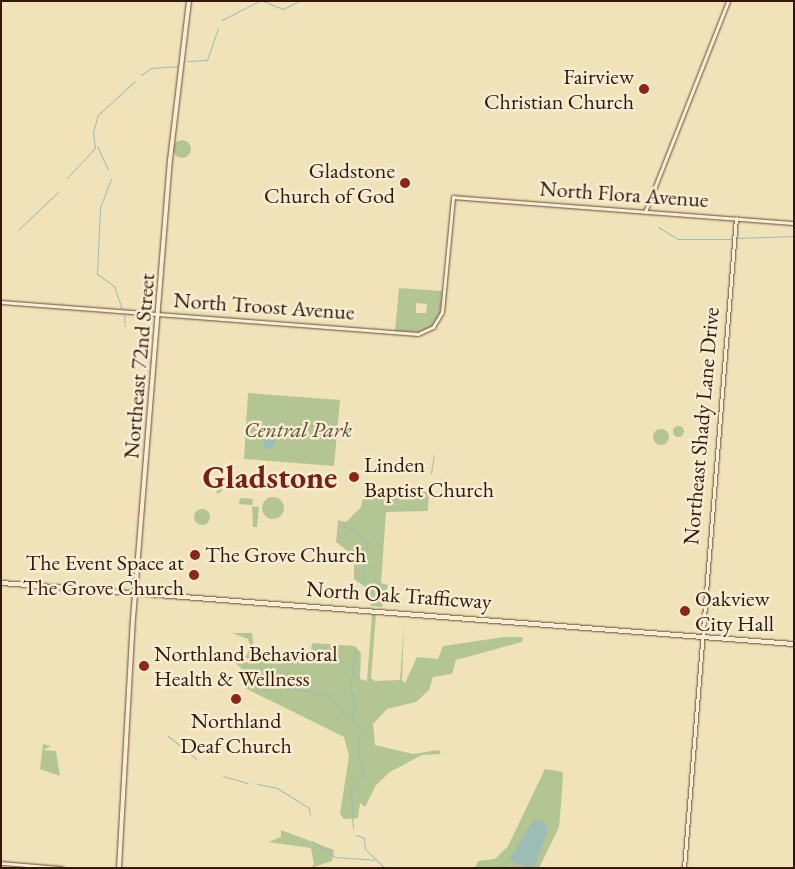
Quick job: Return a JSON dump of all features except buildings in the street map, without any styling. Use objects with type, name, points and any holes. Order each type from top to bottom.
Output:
[{"type":"main road","name":"Northeast 72nd Street","points":[[119,868],[136,593],[171,141],[189,1]]},
{"type":"main road","name":"North Oak Trafficway","points":[[1,583],[794,644]]},
{"type":"main road","points":[[120,859],[124,868]]},
{"type":"street","points":[[646,212],[728,1]]},
{"type":"street","name":"North Flora Avenue","points":[[433,327],[442,312],[453,197],[794,223]]},
{"type":"street","name":"Northeast Shady Lane Drive","points":[[684,868],[736,218]]},
{"type":"street","name":"North Troost Avenue","points":[[1,302],[410,334],[433,327]]},
{"type":"street","points":[[1,863],[62,868]]},
{"type":"green space","points":[[182,140],[188,143],[191,149],[188,155],[182,158],[176,155],[173,149],[176,143]]},
{"type":"green space","points":[[399,288],[442,291],[440,313],[432,326],[419,332],[395,331]],"holes":[[[416,303],[427,304],[426,313],[416,313]]]},
{"type":"green space","name":"Central Park","points":[[248,393],[340,400],[334,466],[244,459]]},
{"type":"green space","points":[[678,425],[684,431],[678,437],[672,431]]},
{"type":"green space","points":[[658,429],[664,429],[669,434],[667,443],[658,445],[653,440],[653,434]]},
{"type":"green space","points":[[214,477],[223,477],[222,491],[217,494]]},
{"type":"green space","points":[[365,486],[429,492],[428,511],[386,512],[381,583],[388,585],[382,607],[371,606],[368,589],[354,579],[354,556],[336,542],[338,520],[346,522],[361,507]]},
{"type":"green space","points":[[273,497],[281,500],[284,508],[281,516],[273,519],[265,516],[262,508],[265,500]]},
{"type":"green space","points":[[240,498],[253,499],[252,506],[239,504]]},
{"type":"green space","points":[[252,506],[259,507],[257,527],[253,527]]},
{"type":"green space","points":[[199,509],[205,509],[210,514],[208,523],[199,525],[194,520],[194,514]]},
{"type":"green space","points":[[372,614],[376,615],[371,678],[375,681],[400,680],[404,623],[402,680],[405,683],[417,657],[438,659],[443,646],[504,637],[523,637],[522,642],[456,660],[452,674],[433,677],[429,690],[416,702],[387,709],[373,724],[375,745],[413,754],[439,750],[441,754],[422,755],[390,772],[376,785],[365,807],[360,803],[358,818],[344,819],[340,814],[349,756],[344,737],[245,688],[241,668],[233,661],[247,655],[250,646],[248,639],[232,633],[252,633],[254,650],[297,652],[310,659],[312,643],[355,646],[361,653],[360,679],[367,681]]},
{"type":"green space","points":[[43,744],[51,746],[43,750],[56,751],[60,776],[40,769]]},
{"type":"green space","points":[[545,769],[563,772],[562,792],[559,827],[539,868],[475,868],[478,861],[495,859],[508,846]]},
{"type":"green space","points":[[281,830],[334,850],[332,861],[311,868],[314,864],[311,848],[268,842],[281,837]]},
{"type":"water","points":[[271,437],[274,438],[274,448],[267,449],[264,448],[263,441],[264,438]]},
{"type":"water","points":[[534,819],[547,824],[547,831],[535,866],[526,868],[509,860]]},
{"type":"waterway","points":[[222,20],[259,1]]},
{"type":"waterway","points":[[263,1],[283,9],[299,1]]},
{"type":"waterway","points":[[187,61],[207,60],[218,28]]},
{"type":"waterway","points":[[141,75],[151,68],[177,66]]},
{"type":"waterway","points":[[67,178],[95,148],[93,132],[98,115],[135,81]]},
{"type":"waterway","points":[[97,146],[108,170]]},
{"type":"waterway","points":[[111,179],[100,208],[97,274],[114,286],[122,309]]},
{"type":"waterway","points":[[19,229],[58,192]]},
{"type":"waterway","points":[[658,227],[678,239],[730,239]]},
{"type":"waterway","points":[[738,238],[794,236]]},
{"type":"waterway","points":[[124,315],[125,326]]},
{"type":"waterway","points":[[431,473],[434,455]]},
{"type":"waterway","points":[[342,525],[368,540],[362,584]]},
{"type":"waterway","points":[[353,828],[351,789],[363,774],[358,753],[360,727],[352,720],[355,703],[350,688],[355,651]]},
{"type":"waterway","points":[[263,673],[282,686],[332,696],[342,715],[352,720]]},
{"type":"waterway","points":[[168,736],[196,759]]},
{"type":"waterway","points":[[223,776],[248,783]]},
{"type":"waterway","points":[[257,784],[277,788],[309,808],[310,815]]},
{"type":"waterway","points":[[356,835],[364,838],[365,849],[385,868]]},
{"type":"waterway","points":[[312,841],[335,857],[374,860]]},
{"type":"waterway","points":[[501,868],[509,860]]},
{"type":"place","name":"Fairview Christian Church","points":[[644,89]]},
{"type":"place","name":"Gladstone Church of God","points":[[405,183]]},
{"type":"place","name":"Linden Baptist Church","points":[[354,477]]},
{"type":"place","name":"The Grove Church","points":[[195,555]]},
{"type":"place","name":"The Event Space at The Grove Church","points":[[194,575]]},
{"type":"place","name":"Oakview City Hall","points":[[685,611]]},
{"type":"place","name":"Northland Behavioral Health & Wellness","points":[[144,666]]},
{"type":"place","name":"Northland Deaf Church","points":[[236,699]]},
{"type":"district","name":"Gladstone","points":[[270,477]]}]
